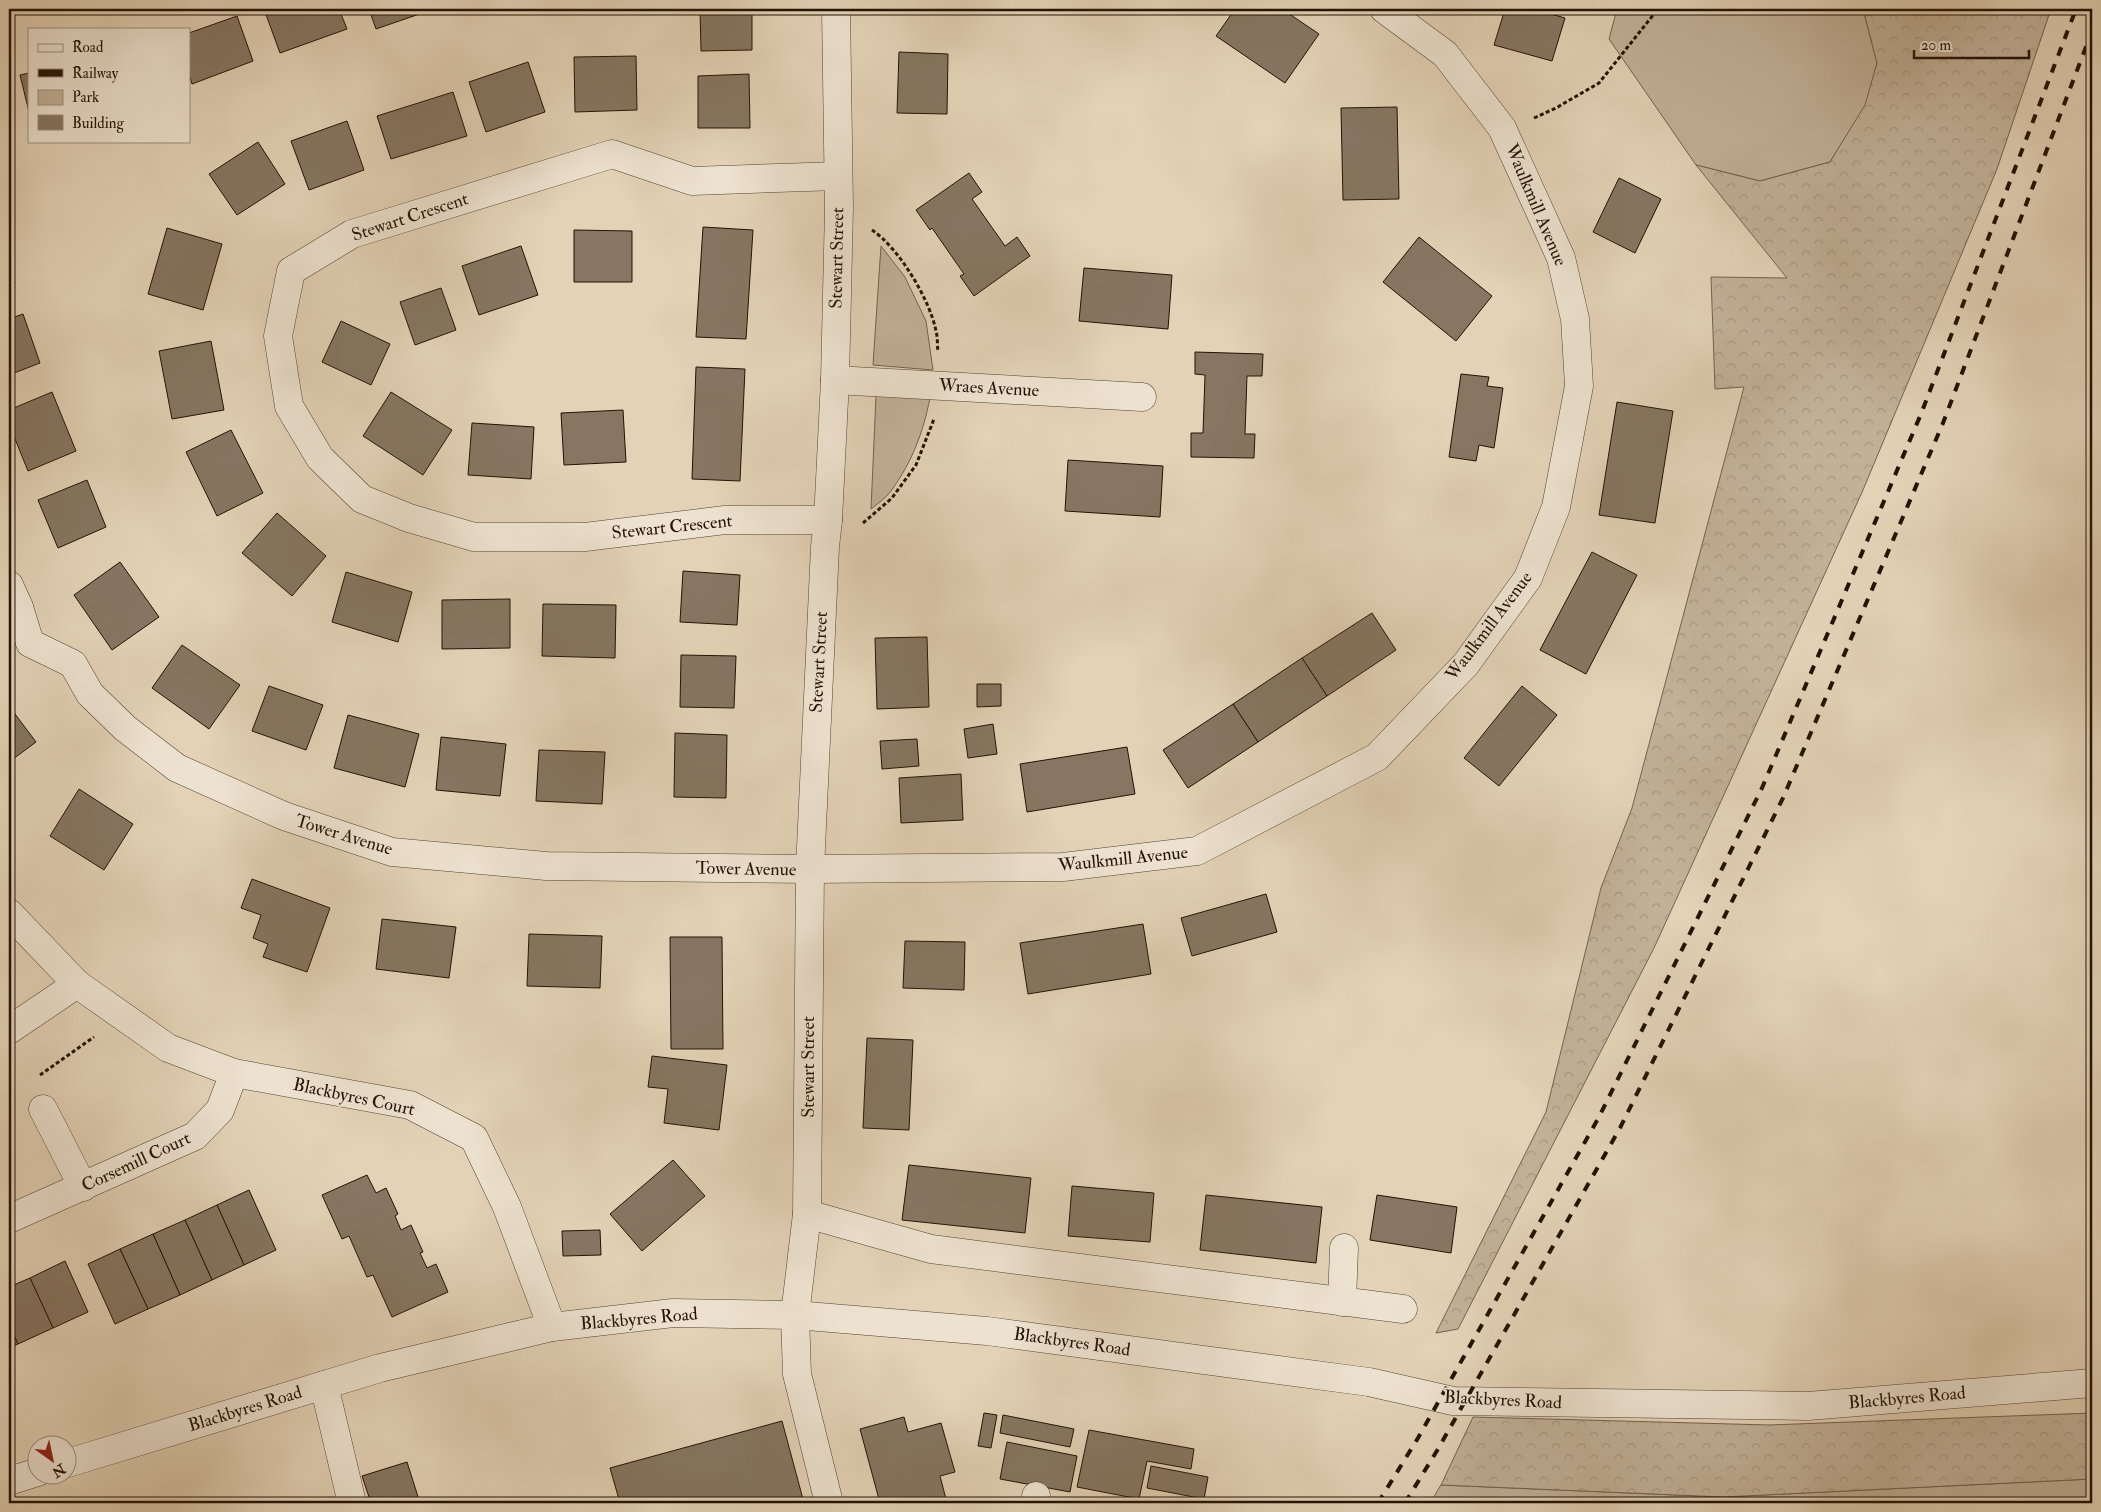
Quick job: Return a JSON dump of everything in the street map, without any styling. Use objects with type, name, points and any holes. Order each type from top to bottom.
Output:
[{"type":"street","name":"Stewart Street","points":[[829,1503],[797,1374],[795,1315],[807,1214],[810,869],[835,380],[838,176],[836,9]]},
{"type":"street","name":"Waulkmill Avenue","points":[[810,869],[1063,867],[1197,851],[1377,757],[1466,664],[1528,578],[1556,507],[1579,386],[1575,318],[1562,258],[1502,128],[1445,54],[1384,9]]},
{"type":"street","name":"Stewart Crescent","points":[[828,520],[725,520],[585,537],[474,537],[409,518],[362,499],[320,458],[289,406],[278,336],[291,272],[352,234],[612,154],[692,181],[838,176]]},
{"type":"street","name":"Wraes Avenue","points":[[835,380],[1142,397]]},
{"type":"street","name":"Tower Avenue","points":[[9,585],[20,607],[30,643],[73,664],[90,694],[125,728],[177,768],[284,816],[392,852],[546,866],[810,869]]},
{"type":"street","name":"Blackbyres Court","points":[[9,913],[77,984],[168,1048],[234,1073],[410,1104],[474,1138],[507,1207],[552,1327]]},
{"type":"street","points":[[9,1030],[77,984]]},
{"type":"street","name":"Corsemill Court","points":[[9,1220],[195,1136],[220,1110],[234,1073]]},
{"type":"street","points":[[43,1109],[83,1187]]},
{"type":"street","points":[[807,1214],[931,1249],[1403,1309]]},
{"type":"street","points":[[1342,1302],[1344,1248]]},
{"type":"street","name":"Blackbyres Road","points":[[78,1460],[380,1368],[552,1327],[673,1313],[795,1315],[997,1332],[1369,1382],[1453,1401],[1808,1406],[2092,1383]]},
{"type":"street","points":[[324,1385],[352,1503]]},
{"type":"street","points":[[9,1481],[28,1475]]},
{"type":"path","points":[[1502,128],[1529,120],[1556,108],[1599,83],[1658,9]]},
{"type":"path","points":[[38,1076],[124,1017]]},
{"type":"green space","points":[[1617,9],[1863,9],[1877,63],[1866,105],[1830,162],[1760,181],[1696,165],[1609,39]]},
{"type":"green space","points":[[1863,9],[2051,9],[1997,169],[1863,490],[1654,948],[1458,1329],[1436,1333],[1546,1112],[1601,888],[1632,808],[1744,387],[1715,389],[1711,277],[1787,278],[1696,165],[1760,181],[1830,162],[1865,105],[1877,63]]},
{"type":"green space","points":[[881,246],[905,277],[926,321],[933,370],[873,365]]},
{"type":"green space","points":[[876,396],[930,398],[924,423],[911,458],[889,494],[871,509]]},
{"type":"green space","points":[[2092,1413],[2092,1479],[1723,1497],[1441,1485],[1473,1417],[1769,1425]]},
{"type":"green space","points":[[2092,1479],[2092,1503],[1430,1503],[1441,1485],[1723,1497]]},
{"type":"building","points":[[264,9],[339,9],[347,29],[280,53]]},
{"type":"building","points":[[369,9],[434,9],[376,29]]},
{"type":"building","points":[[700,9],[752,9],[752,50],[701,51]]},
{"type":"building","points":[[1235,9],[1282,9],[1319,34],[1285,83],[1216,36]]},
{"type":"building","points":[[1505,9],[1534,9],[1565,18],[1552,61],[1494,45]]},
{"type":"building","points":[[237,16],[253,61],[192,84],[190,77],[190,33]]},
{"type":"building","points":[[899,52],[948,54],[947,114],[897,113]]},
{"type":"building","points":[[636,56],[637,110],[575,112],[574,57]]},
{"type":"building","points":[[528,62],[545,112],[486,132],[469,82]]},
{"type":"building","points":[[28,73],[28,108],[20,75]]},
{"type":"building","points":[[749,74],[750,128],[698,128],[698,76]]},
{"type":"building","points":[[453,92],[467,136],[391,159],[377,116]]},
{"type":"building","points":[[1397,107],[1399,199],[1343,200],[1341,108]]},
{"type":"building","points":[[347,121],[364,170],[309,190],[291,141]]},
{"type":"building","points":[[258,142],[285,184],[237,215],[209,174]]},
{"type":"building","points":[[969,173],[982,192],[972,199],[1005,246],[1017,237],[1030,256],[974,296],[960,276],[964,274],[932,228],[930,230],[916,210]]},
{"type":"building","points":[[1619,178],[1661,199],[1635,253],[1593,232]]},
{"type":"building","points":[[703,227],[753,230],[746,339],[696,337]]},
{"type":"building","points":[[167,228],[222,244],[203,310],[148,294]]},
{"type":"building","points":[[574,230],[632,231],[632,282],[574,282]]},
{"type":"building","points":[[1419,237],[1492,296],[1456,341],[1383,282]]},
{"type":"building","points":[[521,246],[538,295],[479,315],[462,266]]},
{"type":"building","points":[[9,260],[15,283],[9,285]]},
{"type":"building","points":[[1084,268],[1172,275],[1168,329],[1079,321]]},
{"type":"building","points":[[441,288],[456,330],[415,345],[400,302]]},
{"type":"building","points":[[23,314],[40,363],[9,375],[9,319]]},
{"type":"building","points":[[341,321],[390,344],[371,385],[322,362]]},
{"type":"building","points":[[211,341],[224,410],[172,419],[159,351]]},
{"type":"building","points":[[1195,352],[1263,354],[1262,376],[1247,376],[1245,434],[1255,434],[1254,458],[1191,457],[1191,433],[1203,433],[1205,375],[1195,374]]},
{"type":"building","points":[[696,367],[745,369],[740,481],[692,479]]},
{"type":"building","points":[[1461,374],[1489,377],[1487,386],[1503,388],[1494,448],[1479,445],[1476,461],[1449,457]]},
{"type":"building","points":[[52,392],[76,451],[28,471],[9,424],[9,410]]},
{"type":"building","points":[[391,392],[452,430],[423,475],[363,436]]},
{"type":"building","points":[[1617,402],[1673,411],[1655,523],[1599,515]]},
{"type":"building","points":[[623,410],[626,462],[564,465],[561,413]]},
{"type":"building","points":[[472,423],[534,427],[531,479],[468,475]]},
{"type":"building","points":[[231,430],[263,493],[217,516],[186,452]]},
{"type":"building","points":[[1068,460],[1163,466],[1160,517],[1065,511]]},
{"type":"building","points":[[87,480],[106,527],[58,548],[38,500]]},
{"type":"building","points":[[277,513],[326,556],[292,596],[242,553]]},
{"type":"building","points":[[1592,552],[1637,575],[1586,674],[1540,650]]},
{"type":"building","points":[[120,562],[159,617],[112,650],[74,595]]},
{"type":"building","points":[[683,571],[740,575],[737,625],[680,622]]},
{"type":"building","points":[[346,572],[412,592],[398,642],[332,622]]},
{"type":"building","points":[[510,599],[510,648],[442,649],[442,600]]},
{"type":"building","points":[[543,604],[616,605],[615,658],[542,656]]},
{"type":"building","points":[[1372,613],[1396,650],[1327,696],[1302,658]]},
{"type":"building","points":[[927,637],[929,707],[877,709],[875,638]]},
{"type":"building","points":[[182,645],[240,685],[209,729],[152,688]]},
{"type":"building","points":[[681,655],[736,656],[734,708],[680,707]]},
{"type":"building","points":[[1302,658],[1327,696],[1258,742],[1233,704]]},
{"type":"building","points":[[977,684],[1001,684],[1001,706],[977,707]]},
{"type":"building","points":[[269,686],[323,705],[306,750],[252,731]]},
{"type":"building","points":[[1522,686],[1557,715],[1499,786],[1464,758]]},
{"type":"building","points":[[1233,704],[1258,742],[1188,788],[1163,750]]},
{"type":"building","points":[[9,706],[36,742],[9,762]]},
{"type":"building","points":[[348,715],[419,734],[405,787],[334,768]]},
{"type":"building","points":[[993,724],[997,754],[968,758],[964,729]]},
{"type":"building","points":[[675,733],[727,735],[726,798],[674,797]]},
{"type":"building","points":[[441,737],[506,744],[500,796],[436,790]]},
{"type":"building","points":[[917,739],[919,766],[882,769],[880,741]]},
{"type":"building","points":[[1127,747],[1135,794],[1027,812],[1020,764]]},
{"type":"building","points":[[539,750],[605,752],[602,804],[536,801]]},
{"type":"building","points":[[961,774],[963,820],[901,823],[899,778]]},
{"type":"building","points":[[79,789],[133,824],[104,870],[50,836]]},
{"type":"building","points":[[252,879],[330,908],[307,972],[263,957],[268,944],[253,938],[261,915],[241,908]]},
{"type":"building","points":[[1266,894],[1277,932],[1192,956],[1181,918]]},
{"type":"building","points":[[382,919],[456,927],[449,978],[376,969]]},
{"type":"building","points":[[1143,924],[1151,974],[1028,994],[1020,943]]},
{"type":"building","points":[[529,934],[602,936],[600,988],[527,986]]},
{"type":"building","points":[[670,937],[722,937],[723,1049],[671,1049]]},
{"type":"building","points":[[905,941],[965,942],[964,990],[903,988]]},
{"type":"building","points":[[867,1038],[913,1040],[909,1130],[863,1128]]},
{"type":"building","points":[[652,1056],[727,1065],[719,1130],[664,1123],[668,1089],[648,1087]]},
{"type":"building","points":[[673,1160],[705,1196],[642,1251],[610,1214]]},
{"type":"building","points":[[909,1165],[1031,1178],[1025,1233],[902,1220]]},
{"type":"building","points":[[367,1175],[376,1193],[386,1188],[398,1214],[395,1216],[401,1230],[411,1225],[423,1252],[420,1253],[427,1268],[436,1264],[448,1292],[392,1317],[373,1275],[367,1277],[349,1236],[342,1239],[322,1195]]},
{"type":"building","points":[[1072,1186],[1154,1193],[1150,1242],[1068,1236]]},
{"type":"building","points":[[249,1190],[276,1250],[244,1265],[217,1205]]},
{"type":"building","points":[[1206,1195],[1322,1207],[1316,1263],[1200,1250]]},
{"type":"building","points":[[1377,1195],[1457,1207],[1451,1253],[1370,1240]]},
{"type":"building","points":[[217,1205],[244,1265],[212,1280],[185,1220]]},
{"type":"building","points":[[185,1220],[212,1280],[180,1295],[153,1234]]},
{"type":"building","points":[[600,1230],[601,1255],[563,1256],[562,1231]]},
{"type":"building","points":[[153,1234],[180,1295],[148,1309],[120,1249]]},
{"type":"building","points":[[120,1249],[148,1309],[115,1324],[88,1264]]},
{"type":"building","points":[[65,1261],[88,1312],[53,1328],[30,1278]]},
{"type":"building","points":[[30,1278],[53,1328],[18,1344],[9,1325],[9,1287]]},
{"type":"building","points":[[9,1325],[18,1344],[9,1348]]},
{"type":"building","points":[[984,1413],[997,1415],[991,1448],[978,1446]]},
{"type":"building","points":[[1003,1415],[1074,1429],[1070,1447],[1000,1433]]},
{"type":"building","points":[[904,1417],[908,1432],[941,1423],[955,1472],[940,1476],[947,1503],[880,1503],[860,1429]]},
{"type":"building","points":[[782,1421],[804,1503],[620,1503],[610,1468]]},
{"type":"building","points":[[1089,1430],[1194,1449],[1191,1469],[1147,1461],[1139,1499],[1077,1487]]},
{"type":"building","points":[[1007,1442],[1077,1456],[1070,1492],[1000,1479]]},
{"type":"building","points":[[407,1462],[420,1503],[371,1503],[362,1476]]},
{"type":"building","points":[[1151,1466],[1208,1477],[1204,1499],[1147,1488]]},
{"type":"railway","points":[[1378,1503],[1418,1438],[1599,1117],[1762,788],[1921,414],[2076,9]]},
{"type":"railway","points":[[1405,1503],[1438,1449],[1620,1128],[1783,798],[1943,423],[2092,31]]}]
